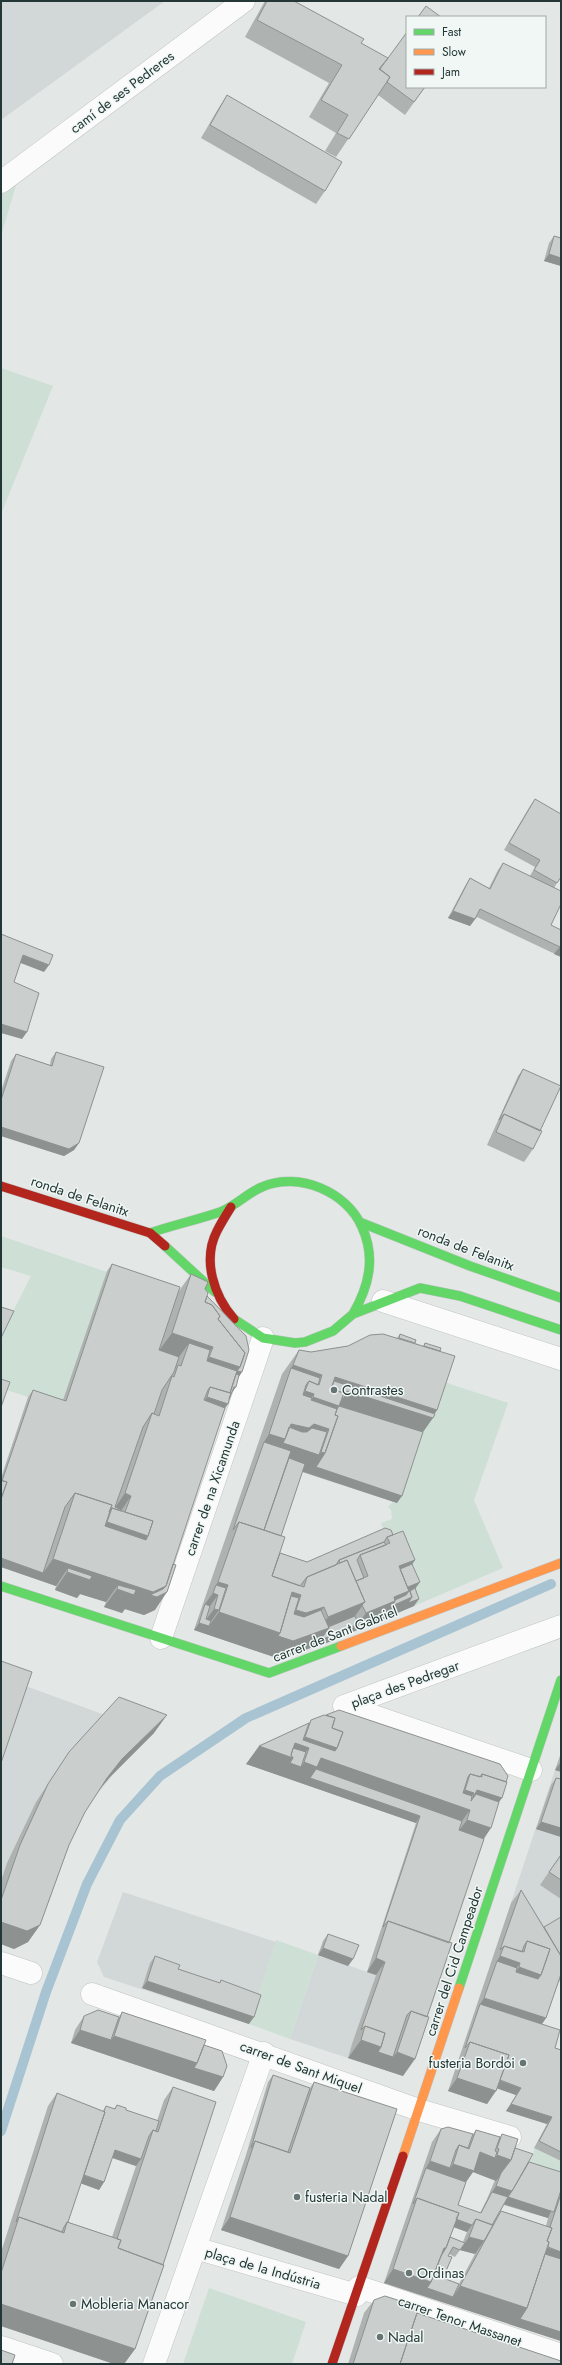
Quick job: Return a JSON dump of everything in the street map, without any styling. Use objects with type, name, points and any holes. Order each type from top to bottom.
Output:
[{"type":"street","name":"camí de ses Pedreres","points":[[1,182],[244,1]]},
{"type":"street","points":[[353,1314],[364,1296],[370,1280],[371,1252],[362,1222],[345,1202],[328,1190],[302,1182],[266,1185],[231,1207],[150,1233],[215,1292],[223,1307],[237,1323],[263,1338],[294,1343],[305,1342],[333,1331],[353,1314],[383,1301],[420,1288],[460,1296],[561,1330]]},
{"type":"street","name":"ronda de Felanitx","points":[[1,1186],[150,1233]]},
{"type":"street","points":[[215,1292],[210,1254],[216,1232],[231,1207]]},
{"type":"street","name":"ronda de Felanitx","points":[[362,1222],[470,1266],[561,1298]]},
{"type":"street","points":[[383,1301],[561,1358]]},
{"type":"street","name":"carrer de na Xicamunda","points":[[162,1638],[263,1338]]},
{"type":"street","name":"carrer de Sant Gabriel","points":[[1,1586],[270,1673],[561,1562]]},
{"type":"street","name":"plaça des Pedregar","points":[[531,1770],[344,1706],[561,1626]]},
{"type":"street","name":"carrer del Cid Campeador","points":[[358,2291],[561,1680]]},
{"type":"street","points":[[1,1963],[31,1973]]},
{"type":"street","name":"carrer de Sant Miquel","points":[[92,1994],[264,2053],[419,2110],[510,2137]]},
{"type":"street","points":[[195,2248],[264,2053]]},
{"type":"street","name":"plaça de la Indústria","points":[[154,2364],[195,2248],[358,2291]]},
{"type":"street","points":[[332,2364],[358,2291]]},
{"type":"street","name":"carrer Tenor Massanet","points":[[358,2291],[561,2355]]},
{"type":"street","points":[[1,2347],[52,2364]]},
{"type":"shaded area","points":[[1,1],[165,1],[1,120]]},
{"type":"shaded area","points":[[18,178],[1,236],[1,191]]},
{"type":"shaded area","points":[[1,368],[53,386],[1,514]]},
{"type":"shaded area","points":[[1,1236],[107,1272],[61,1408],[1,1388],[1,1335],[31,1276],[1,1267]]},
{"type":"shaded area","points":[[438,1380],[508,1403],[474,1500],[503,1568],[414,1606],[381,1523],[392,1519],[391,1510],[388,1507],[393,1502],[397,1503]]},
{"type":"shaded area","points":[[23,1685],[154,1733],[125,1760],[85,1809],[39,1908],[28,1942],[14,1949],[1,1944],[1,1749]]},
{"type":"shaded area","points":[[555,1770],[561,1772],[561,1984],[511,1903]]},
{"type":"shaded area","points":[[123,1892],[276,1942],[249,2024],[104,1977],[97,1962]]},
{"type":"shaded area","points":[[276,1940],[318,1955],[290,2039],[249,2024]]},
{"type":"shaded area","points":[[318,1955],[376,1975],[348,2058],[290,2039]]},
{"type":"shaded area","points":[[534,2148],[561,2161],[561,2181],[527,2163],[533,2157]]},
{"type":"shaded area","points":[[209,2288],[306,2322],[292,2364],[183,2364]]},
{"type":"building","points":[[267,1],[294,1],[364,39],[361,43],[388,58],[379,69],[390,77],[349,139],[337,133],[348,115],[321,100],[342,65],[257,20]]},
{"type":"building","points":[[426,6],[440,16],[419,16]]},
{"type":"building","points":[[406,33],[406,88],[424,88],[414,102],[387,82],[390,77],[380,69]]},
{"type":"building","points":[[227,95],[342,162],[325,191],[210,125]]},
{"type":"building","points":[[554,236],[561,238],[561,258],[549,254]]},
{"type":"building","points":[[535,799],[561,814],[561,877],[557,883],[534,870],[540,860],[509,843]]},
{"type":"building","points":[[503,863],[561,891],[561,904],[551,925],[561,930],[560,947],[480,909],[475,919],[453,911],[470,878],[490,889]]},
{"type":"building","points":[[1,934],[53,955],[49,965],[23,955],[14,982],[39,993],[27,1032],[1,1024]]},
{"type":"building","points":[[56,1052],[104,1067],[79,1143],[69,1149],[1,1127],[1,1100],[16,1054],[52,1066]]},
{"type":"building","points":[[523,1069],[561,1086],[540,1131],[504,1114],[499,1120]]},
{"type":"building","points":[[504,1114],[542,1131],[533,1149],[496,1132]]},
{"type":"building","points":[[112,1264],[180,1287],[159,1350],[179,1357],[174,1372],[162,1390],[154,1414],[152,1413],[143,1427],[115,1507],[121,1511],[112,1508],[109,1512],[112,1505],[75,1493],[65,1507],[43,1573],[1,1558],[1,1499],[7,1482],[2,1481],[33,1390],[66,1401]]},
{"type":"building","points":[[191,1274],[208,1282],[205,1289],[208,1293],[205,1302],[212,1305],[220,1316],[218,1319],[245,1353],[240,1367],[209,1357],[213,1347],[172,1333]]},
{"type":"building","points":[[207,1296],[246,1336],[249,1350],[242,1372],[237,1371],[245,1353],[218,1319],[220,1316],[212,1305],[205,1302]]},
{"type":"building","points":[[1,1307],[14,1311],[1,1338]]},
{"type":"building","points":[[383,1334],[455,1356],[437,1410],[335,1377],[331,1389],[344,1393],[339,1406],[313,1397],[314,1394],[305,1391],[309,1381],[319,1385],[322,1375],[293,1365],[299,1350],[311,1352],[348,1346],[370,1335]]},
{"type":"building","points":[[400,1334],[416,1340],[415,1343],[399,1338]]},
{"type":"building","points":[[189,1343],[210,1350],[207,1361],[237,1371],[230,1393],[210,1387],[204,1400],[225,1408],[166,1586],[153,1592],[53,1559],[75,1493],[112,1505],[105,1526],[146,1540],[153,1521],[125,1512],[131,1496],[125,1493],[152,1413],[159,1416],[172,1376],[174,1377],[178,1365],[181,1366]]},
{"type":"building","points":[[425,1343],[441,1348],[440,1351],[424,1346]]},
{"type":"building","points":[[291,1368],[320,1378],[318,1385],[309,1381],[303,1395],[312,1398],[311,1400],[337,1409],[335,1415],[338,1416],[325,1453],[321,1452],[329,1429],[314,1424],[309,1428],[291,1424],[285,1439],[269,1434]]},
{"type":"building","points":[[236,1374],[239,1375],[236,1387],[234,1387],[229,1399],[230,1393]]},
{"type":"building","points":[[1,1379],[10,1382],[1,1407]]},
{"type":"building","points":[[334,1381],[435,1414],[433,1418],[347,1391],[344,1398],[342,1398],[344,1393],[331,1389]]},
{"type":"building","points":[[210,1387],[231,1393],[228,1404],[207,1397]]},
{"type":"building","points":[[339,1406],[423,1432],[402,1496],[316,1467],[325,1453],[338,1416],[335,1415]]},
{"type":"building","points":[[289,1427],[302,1432],[307,1432],[312,1428],[327,1432],[319,1455],[283,1443]]},
{"type":"building","points":[[264,1442],[291,1451],[264,1530],[239,1522],[233,1530]]},
{"type":"building","points":[[289,1458],[305,1464],[281,1536],[264,1530]]},
{"type":"building","points":[[1,1480],[7,1482],[1,1499]]},
{"type":"building","points":[[112,1508],[153,1521],[148,1536],[107,1522]]},
{"type":"building","points":[[239,1522],[285,1537],[272,1576],[304,1587],[307,1577],[347,1560],[365,1602],[328,1617],[324,1607],[306,1613],[296,1610],[301,1595],[292,1592],[280,1633],[219,1612],[228,1585],[218,1582]]},
{"type":"building","points":[[385,1528],[391,1530],[393,1535],[387,1537],[384,1542],[339,1560],[336,1565],[307,1577],[300,1586],[272,1576],[280,1553],[307,1562]]},
{"type":"building","points":[[403,1531],[415,1560],[399,1566],[409,1591],[394,1597],[395,1601],[366,1613],[362,1605],[365,1602],[356,1581],[368,1576],[360,1555],[390,1543],[387,1537]]},
{"type":"building","points":[[384,1542],[386,1545],[360,1555],[357,1560],[364,1578],[356,1581],[347,1560],[340,1563],[339,1560]]},
{"type":"building","points":[[173,1564],[176,1565],[167,1592],[157,1597],[150,1595],[166,1586]]},
{"type":"building","points":[[412,1564],[420,1582],[408,1587],[412,1597],[392,1606],[395,1600],[406,1595],[409,1591],[400,1569]]},
{"type":"building","points":[[68,1568],[92,1576],[90,1580],[67,1572]]},
{"type":"building","points":[[118,1585],[136,1590],[134,1595],[117,1589]]},
{"type":"building","points":[[216,1585],[226,1588],[219,1610],[214,1609],[218,1595],[213,1593]]},
{"type":"building","points":[[415,1588],[419,1599],[408,1603],[412,1597],[410,1591]]},
{"type":"building","points":[[291,1596],[299,1598],[294,1614],[304,1617],[321,1610],[329,1628],[293,1641],[278,1636]]},
{"type":"building","points":[[205,1604],[210,1606],[206,1619],[211,1621],[209,1626],[199,1623]]},
{"type":"building","points":[[355,1616],[358,1624],[321,1640],[329,1628],[328,1627]]},
{"type":"building","points":[[1,1661],[32,1672],[1,1763]]},
{"type":"building","points":[[119,1697],[167,1715],[122,1759],[107,1778],[85,1812],[69,1845],[40,1925],[27,1931],[1,1922],[1,1900],[20,1845],[48,1784],[69,1752]]},
{"type":"building","points":[[339,1710],[500,1764],[508,1776],[506,1782],[482,1774],[480,1777],[470,1774],[463,1793],[472,1796],[471,1801],[476,1794],[499,1802],[491,1828],[467,1820],[470,1810],[321,1758],[317,1767],[304,1762],[309,1748],[295,1743],[291,1755],[293,1758],[259,1746],[309,1723],[303,1740],[335,1751],[343,1732],[332,1728],[335,1718],[326,1715]]},
{"type":"building","points":[[324,1715],[335,1718],[332,1728],[343,1732],[337,1748],[305,1737],[311,1720]]},
{"type":"building","points":[[293,1748],[306,1752],[301,1767],[290,1763],[293,1758],[291,1755]]},
{"type":"building","points":[[316,1769],[462,1821],[459,1830],[484,1839],[449,1943],[388,1921],[383,1927],[420,1816],[310,1778]]},
{"type":"building","points":[[470,1774],[482,1777],[482,1774],[507,1782],[502,1798],[477,1790],[473,1798],[474,1793],[465,1790]]},
{"type":"building","points":[[556,1778],[561,1779],[561,1828],[541,1822]]},
{"type":"building","points":[[561,1855],[561,1880],[549,1872]]},
{"type":"building","points":[[521,1890],[561,1956],[561,1974],[546,2018],[484,1998],[497,1961],[517,1968],[516,1972],[538,1979],[541,1975],[550,1949],[527,1941],[522,1952],[504,1946],[500,1950]]},
{"type":"building","points":[[561,1917],[561,1956],[544,1927]]},
{"type":"building","points":[[388,1921],[452,1943],[427,2017],[411,2011],[407,2015],[393,2057],[378,2052],[385,2033],[365,2026],[361,2030],[385,1962],[376,1958]]},
{"type":"building","points":[[328,1934],[359,1945],[353,1959],[323,1948]]},
{"type":"building","points":[[527,1941],[550,1949],[541,1975],[519,1967],[520,1963],[500,1956],[504,1946],[524,1952]]},
{"type":"building","points":[[155,1956],[180,1965],[178,1969],[220,1983],[221,1980],[261,1995],[254,2017],[147,1981]]},
{"type":"building","name":"fusteria Bordoi","points":[[480,2004],[560,2030],[555,2048],[561,2050],[561,2152],[539,2141],[552,2117],[511,2104],[521,2088],[500,2080],[509,2055],[470,2042],[465,2048]]},
{"type":"building","points":[[98,2010],[119,2017],[111,2040],[80,2030],[84,2016]]},
{"type":"building","points":[[411,2011],[429,2017],[415,2059],[397,2052]]},
{"type":"building","points":[[122,2012],[206,2040],[197,2063],[114,2036]]},
{"type":"building","points":[[365,2026],[385,2033],[381,2047],[361,2040]]},
{"type":"building","points":[[470,2042],[509,2055],[496,2091],[457,2078]]},
{"type":"building","points":[[204,2045],[222,2051],[227,2066],[223,2077],[194,2068]]},
{"type":"building","points":[[273,2075],[310,2088],[288,2152],[255,2141],[251,2148]]},
{"type":"building","name":"fusteria Nadal","points":[[314,2082],[397,2109],[348,2256],[230,2217],[255,2141],[290,2153]]},
{"type":"building","points":[[173,2087],[216,2102],[163,2265],[118,2248],[121,2240],[117,2239],[153,2130],[158,2132]]},
{"type":"building","points":[[57,2093],[105,2112],[68,2222],[62,2232],[19,2217],[16,2222]]},
{"type":"building","points":[[117,2105],[126,2108],[126,2110],[159,2121],[156,2131],[153,2130],[149,2136],[141,2159],[115,2150],[104,2182],[84,2175],[106,2106],[115,2109]]},
{"type":"building","points":[[448,2127],[473,2134],[468,2148],[459,2145],[450,2168],[430,2161],[441,2129]]},
{"type":"building","points":[[476,2130],[500,2137],[495,2151],[497,2152],[495,2158],[480,2152],[474,2171],[453,2164],[459,2145],[469,2149]]},
{"type":"building","points":[[502,2134],[518,2139],[511,2160],[497,2155],[499,2149],[497,2148]]},
{"type":"building","points":[[515,2148],[533,2154],[512,2191],[496,2186],[501,2173],[511,2160]]},
{"type":"building","points":[[529,2162],[561,2172],[561,2190],[554,2212],[508,2197]]},
{"type":"building","points":[[426,2168],[466,2182],[458,2205],[481,2213],[492,2192],[508,2197],[492,2225],[476,2219],[472,2225],[456,2219],[459,2213],[417,2198],[413,2204]]},
{"type":"building","points":[[561,2194],[561,2252],[548,2247],[549,2242],[547,2241]]},
{"type":"building","points":[[417,2198],[459,2213],[431,2282],[393,2269]]},
{"type":"building","points":[[501,2211],[552,2228],[547,2241],[549,2242],[527,2308],[460,2286]]},
{"type":"building","name":"Mobleria Manacor","points":[[19,2217],[64,2233],[67,2222],[121,2240],[118,2248],[164,2265],[135,2349],[1,2304],[1,2273]]},
{"type":"building","points":[[476,2219],[493,2225],[484,2241],[469,2237]]},
{"type":"building","points":[[450,2237],[465,2243],[460,2250],[453,2247],[448,2256],[452,2257],[443,2278],[459,2284],[453,2297],[427,2288]]},
{"type":"building","points":[[545,2254],[561,2259],[561,2332],[520,2319],[527,2308]]},
{"type":"building","name":"Nadal","points":[[385,2296],[419,2307],[400,2364],[353,2364],[374,2300]]},
{"type":"building","points":[[417,2313],[561,2361],[561,2364],[400,2364]]},
{"type":"building","points":[[1,2350],[15,2355],[12,2364],[1,2364]]},
{"type":"waterway","points":[[1,2131],[46,1992],[87,1884],[120,1820],[160,1776],[246,1718],[551,1584]]},
{"type":"traffic: fast","points":[[150,1233],[220,1212],[262,1187],[276,1183],[306,1183],[320,1188],[334,1195],[345,1204],[355,1215],[366,1238],[370,1261],[369,1272],[363,1293],[353,1314]]},
{"type":"traffic: fast","points":[[362,1223],[470,1266],[561,1298]]},
{"type":"traffic: fast","points":[[165,1246],[215,1292]]},
{"type":"traffic: fast","points":[[234,1319],[263,1338],[295,1343],[305,1342],[333,1331],[353,1314],[420,1288],[460,1296],[561,1330]]},
{"type":"traffic: fast","points":[[1,1586],[269,1673],[341,1646]]},
{"type":"traffic: fast","points":[[459,1988],[561,1680]]},
{"type":"traffic: slow","points":[[341,1646],[561,1563]]},
{"type":"traffic: slow","points":[[403,2156],[459,1988]]},
{"type":"traffic: jam","points":[[1,1186],[150,1233],[165,1246]]},
{"type":"traffic: jam","points":[[231,1207],[213,1242],[211,1266],[212,1277],[216,1289],[221,1300],[234,1319]]},
{"type":"traffic: jam","points":[[332,2364],[403,2156]]},
{"type":"place","name":"Contrastes","points":[[334,1390]]},
{"type":"place","name":"fusteria Bordoi","points":[[523,2063]]},
{"type":"place","name":"fusteria Nadal","points":[[297,2197]]},
{"type":"place","name":"Ordinas","points":[[409,2273]]},
{"type":"place","name":"Mobleria Manacor","points":[[73,2304]]},
{"type":"place","name":"Nadal","points":[[380,2337]]}]
